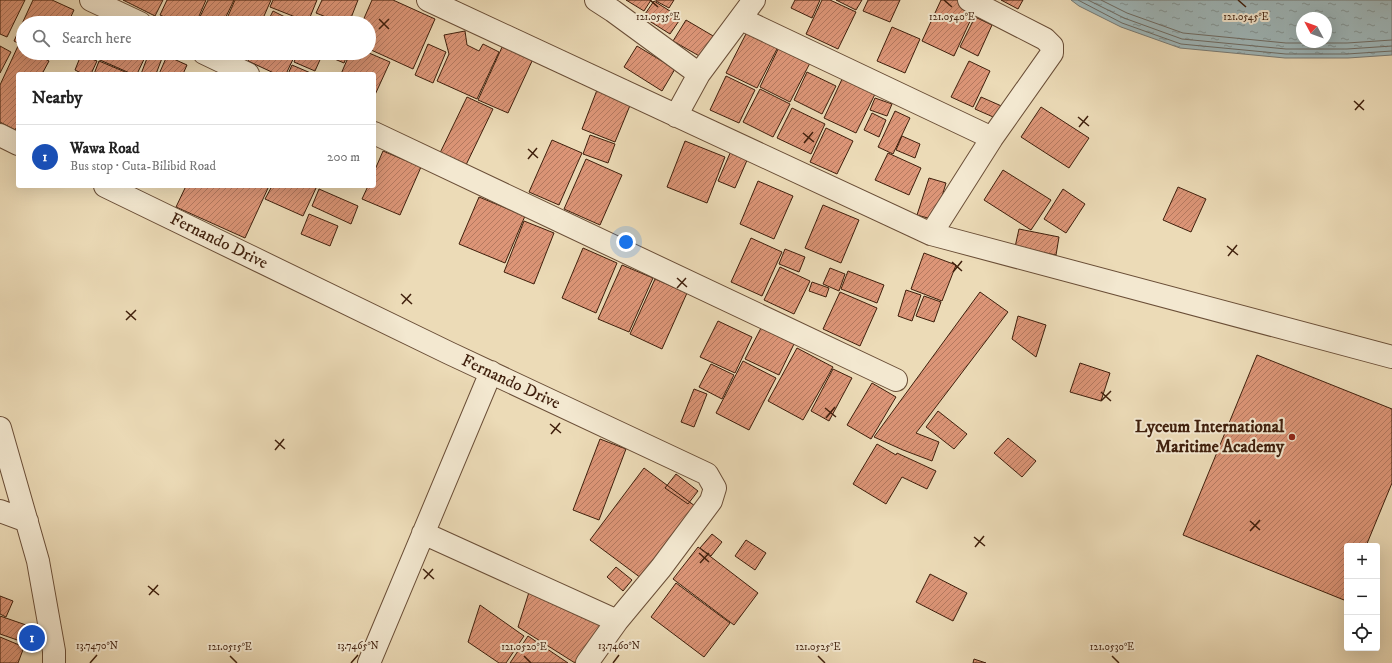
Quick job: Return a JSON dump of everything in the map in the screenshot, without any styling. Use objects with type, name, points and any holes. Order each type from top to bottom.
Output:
[{"type":"street","points":[[92,0],[125,16]]},
{"type":"street","points":[[428,0],[931,234],[1392,357]]},
{"type":"street","points":[[596,0],[614,11],[699,74]]},
{"type":"street","points":[[676,116],[699,74],[741,20],[754,0]]},
{"type":"street","points":[[931,234],[992,138],[1052,53],[1052,46],[1045,39],[969,0]]},
{"type":"street","points":[[741,20],[992,138]]},
{"type":"street","points":[[219,60],[244,72]]},
{"type":"street","points":[[376,134],[896,380]]},
{"type":"street","points":[[0,135],[16,143]]},
{"type":"street","name":"Fernando Drive","points":[[109,188],[491,372],[707,474],[715,488],[711,501],[661,568],[617,621],[587,663]]},
{"type":"street","points":[[369,663],[491,372]]},
{"type":"street","points":[[0,428],[40,568],[54,651],[54,663]]},
{"type":"street","points":[[0,511],[27,521]]},
{"type":"street","points":[[423,533],[617,621]]},
{"type":"water","points":[[1071,0],[1392,0],[1392,55],[1348,58],[1285,58],[1180,48],[1121,27],[1079,6]]},
{"type":"building","points":[[0,0],[25,0],[7,37],[0,34]]},
{"type":"building","points":[[33,0],[52,0],[74,10],[71,16],[26,16]]},
{"type":"building","points":[[123,0],[163,0],[155,16]]},
{"type":"building","points":[[167,0],[206,0],[199,16],[160,15]]},
{"type":"building","points":[[208,0],[234,0],[226,16],[200,16]]},
{"type":"building","points":[[235,0],[271,0],[264,16],[228,16]]},
{"type":"building","points":[[273,0],[317,0],[310,16],[293,16],[270,7]]},
{"type":"building","points":[[322,0],[358,0],[352,16],[324,16],[316,13]]},
{"type":"building","points":[[372,0],[393,0],[435,19],[413,69],[376,52],[376,16],[365,16]]},
{"type":"building","points":[[626,0],[651,0],[644,11]]},
{"type":"building","points":[[656,0],[674,0],[669,8]]},
{"type":"building","points":[[795,0],[820,0],[812,18],[791,8]]},
{"type":"building","points":[[822,0],[830,0],[856,12],[838,49],[806,34]]},
{"type":"building","points":[[836,0],[862,0],[856,10]]},
{"type":"building","points":[[868,0],[900,0],[890,22],[863,11]]},
{"type":"building","points":[[941,0],[965,0],[977,6],[954,56],[922,41]]},
{"type":"building","points":[[1001,0],[1023,0],[1018,9]]},
{"type":"building","points":[[654,1],[681,18],[670,34],[643,17]]},
{"type":"building","points":[[273,11],[283,16],[270,16]]},
{"type":"building","points":[[975,17],[992,25],[978,56],[960,47]]},
{"type":"building","points":[[686,20],[720,40],[708,61],[673,41]]},
{"type":"building","points":[[892,27],[920,39],[905,73],[877,61]]},
{"type":"building","points":[[748,30],[779,45],[757,88],[726,73]]},
{"type":"building","points":[[465,31],[467,45],[479,51],[483,44],[499,52],[477,99],[437,81],[449,54],[444,35]]},
{"type":"building","points":[[428,44],[446,52],[433,83],[415,75]]},
{"type":"building","points":[[503,45],[533,59],[508,113],[478,100]]},
{"type":"building","points":[[780,45],[811,61],[790,102],[760,87]]},
{"type":"building","points":[[0,46],[11,52],[0,73]]},
{"type":"building","points":[[637,46],[675,69],[662,91],[624,67]]},
{"type":"building","points":[[16,50],[16,60],[49,61],[43,72],[16,72],[15,130],[0,122],[0,85]]},
{"type":"building","points":[[376,56],[390,62],[376,93],[376,72],[342,72],[347,60],[376,60]]},
{"type":"building","points":[[79,60],[97,61],[92,72],[79,72],[75,70]]},
{"type":"building","points":[[100,60],[144,60],[138,72],[127,72]]},
{"type":"building","points":[[146,60],[161,60],[157,72],[142,72]]},
{"type":"building","points":[[165,60],[176,60],[187,65],[184,72],[160,72]]},
{"type":"building","points":[[293,60],[287,72],[272,72],[248,61]]},
{"type":"building","points":[[295,60],[320,60],[315,71],[294,62]]},
{"type":"building","points":[[337,60],[345,60],[344,63]]},
{"type":"building","points":[[99,61],[125,72],[95,72]]},
{"type":"building","points":[[969,61],[990,71],[973,107],[951,97]]},
{"type":"building","points":[[292,65],[308,72],[289,72]]},
{"type":"building","points":[[807,72],[836,86],[822,114],[794,100]]},
{"type":"building","points":[[726,76],[755,90],[739,123],[710,110]]},
{"type":"building","points":[[843,77],[876,92],[856,133],[824,118]]},
{"type":"building","points":[[760,89],[790,104],[773,137],[743,122]]},
{"type":"building","points":[[597,90],[631,103],[615,142],[582,129]]},
{"type":"building","points":[[467,97],[493,109],[465,167],[439,155]]},
{"type":"building","points":[[981,97],[1006,108],[1000,120],[975,109]]},
{"type":"building","points":[[875,98],[892,104],[887,116],[870,110]]},
{"type":"building","points":[[1041,107],[1089,138],[1069,168],[1021,137]]},
{"type":"building","points":[[792,108],[825,124],[811,154],[777,138]]},
{"type":"building","points":[[895,111],[910,118],[893,154],[878,147]]},
{"type":"building","points":[[872,113],[886,120],[879,137],[864,130]]},
{"type":"building","points":[[826,128],[853,141],[837,174],[810,162]]},
{"type":"building","points":[[590,135],[615,144],[608,163],[583,154]]},
{"type":"building","points":[[902,136],[920,144],[915,158],[896,150]]},
{"type":"building","points":[[552,140],[582,153],[559,205],[529,192]]},
{"type":"building","points":[[685,141],[725,157],[707,203],[667,187]]},
{"type":"building","points":[[383,151],[421,167],[400,215],[362,199],[367,188],[376,188],[376,167]]},
{"type":"building","points":[[731,151],[748,158],[735,188],[718,181]]},
{"type":"building","points":[[888,153],[921,168],[909,195],[875,180]]},
{"type":"building","points":[[586,159],[622,175],[600,225],[564,209]]},
{"type":"building","points":[[1003,170],[1051,200],[1031,230],[984,200]]},
{"type":"building","points":[[929,178],[946,183],[935,220],[917,215]]},
{"type":"building","points":[[758,181],[793,196],[774,239],[740,224]]},
{"type":"building","points":[[1178,187],[1206,199],[1191,232],[1163,220]]},
{"type":"building","points":[[185,188],[268,188],[245,238],[176,207]]},
{"type":"building","points":[[271,188],[316,188],[303,216],[265,199]]},
{"type":"building","points":[[319,189],[358,206],[351,224],[312,206]]},
{"type":"building","points":[[1063,189],[1085,204],[1066,233],[1044,219]]},
{"type":"building","points":[[479,197],[525,216],[505,263],[459,244]]},
{"type":"building","points":[[823,205],[859,220],[841,263],[805,248]]},
{"type":"building","points":[[309,214],[338,226],[330,246],[301,234]]},
{"type":"building","points":[[524,221],[554,233],[534,284],[504,272]]},
{"type":"building","points":[[1019,229],[1059,237],[1056,255],[1015,247]]},
{"type":"building","points":[[751,238],[782,252],[762,296],[731,282]]},
{"type":"building","points":[[583,248],[617,263],[596,313],[562,298]]},
{"type":"building","points":[[785,249],[805,257],[799,272],[779,264]]},
{"type":"building","points":[[924,253],[956,265],[942,301],[911,289]]},
{"type":"building","points":[[622,265],[653,278],[629,332],[598,319]]},
{"type":"building","points":[[780,267],[810,281],[794,314],[764,300]]},
{"type":"building","points":[[830,268],[845,274],[839,291],[823,284]]},
{"type":"building","points":[[848,271],[884,285],[877,303],[841,289]]},
{"type":"building","points":[[655,279],[687,293],[662,349],[630,334]]},
{"type":"building","points":[[812,282],[829,288],[826,297],[809,291]]},
{"type":"building","points":[[906,290],[921,295],[912,321],[898,316]]},
{"type":"building","points":[[840,292],[877,308],[860,346],[823,329]]},
{"type":"building","points":[[980,292],[1008,312],[916,433],[939,442],[932,461],[874,437]]},
{"type":"building","points":[[924,296],[941,302],[934,322],[916,316]]},
{"type":"building","points":[[1018,316],[1046,325],[1036,357],[1012,339]]},
{"type":"building","points":[[718,321],[752,337],[735,373],[700,357]]},
{"type":"building","points":[[761,328],[794,344],[779,375],[745,359]]},
{"type":"building","points":[[797,348],[833,367],[803,420],[768,401]]},
{"type":"building","points":[[1257,355],[1392,409],[1392,483],[1367,543],[1344,543],[1344,600],[1183,535]]},
{"type":"building","points":[[743,361],[776,378],[749,430],[716,413]]},
{"type":"building","points":[[1080,363],[1110,373],[1101,401],[1070,392]]},
{"type":"building","points":[[711,364],[734,375],[722,399],[699,387]]},
{"type":"building","points":[[833,369],[852,378],[829,421],[811,411]]},
{"type":"building","points":[[872,383],[896,397],[871,439],[847,425]]},
{"type":"building","points":[[694,389],[707,394],[694,427],[681,422]]},
{"type":"building","points":[[938,411],[967,434],[954,449],[926,427]]},
{"type":"building","points":[[1008,438],[1036,461],[1022,477],[994,453]]},
{"type":"building","points":[[600,439],[626,449],[599,520],[573,510]]},
{"type":"building","points":[[877,444],[896,455],[897,453],[936,471],[927,489],[902,477],[886,504],[853,484]]},
{"type":"building","points":[[644,468],[699,509],[645,581],[590,540]]},
{"type":"building","points":[[676,474],[698,491],[688,504],[665,488]]},
{"type":"building","points":[[712,534],[722,542],[711,556],[700,548]]},
{"type":"building","points":[[746,540],[766,553],[755,570],[735,556]]},
{"type":"building","points":[[698,547],[758,593],[734,625],[673,579]]},
{"type":"building","points":[[616,567],[632,580],[623,591],[607,577]]},
{"type":"building","points":[[930,574],[967,593],[953,621],[916,602]]},
{"type":"building","points":[[676,583],[730,623],[704,657],[651,617]]},
{"type":"building","points":[[530,589],[607,624],[580,663],[575,663],[518,627]]},
{"type":"building","points":[[0,596],[13,601],[6,617],[0,614]]},
{"type":"building","points":[[480,605],[524,636],[506,663],[499,663],[468,642]]},
{"type":"building","points":[[0,616],[29,626],[23,642],[0,634]]},
{"type":"building","points":[[528,636],[568,663],[510,663]]},
{"type":"building","points":[[0,637],[24,647],[18,663],[0,663]]},
{"type":"building","points":[[974,659],[986,663],[973,663]]},
{"type":"place","name":"Lyceum International Maritime Academy","points":[[1292,437]]},
{"type":"place","name":"Wawa Road","points":[[32,638]]}]
